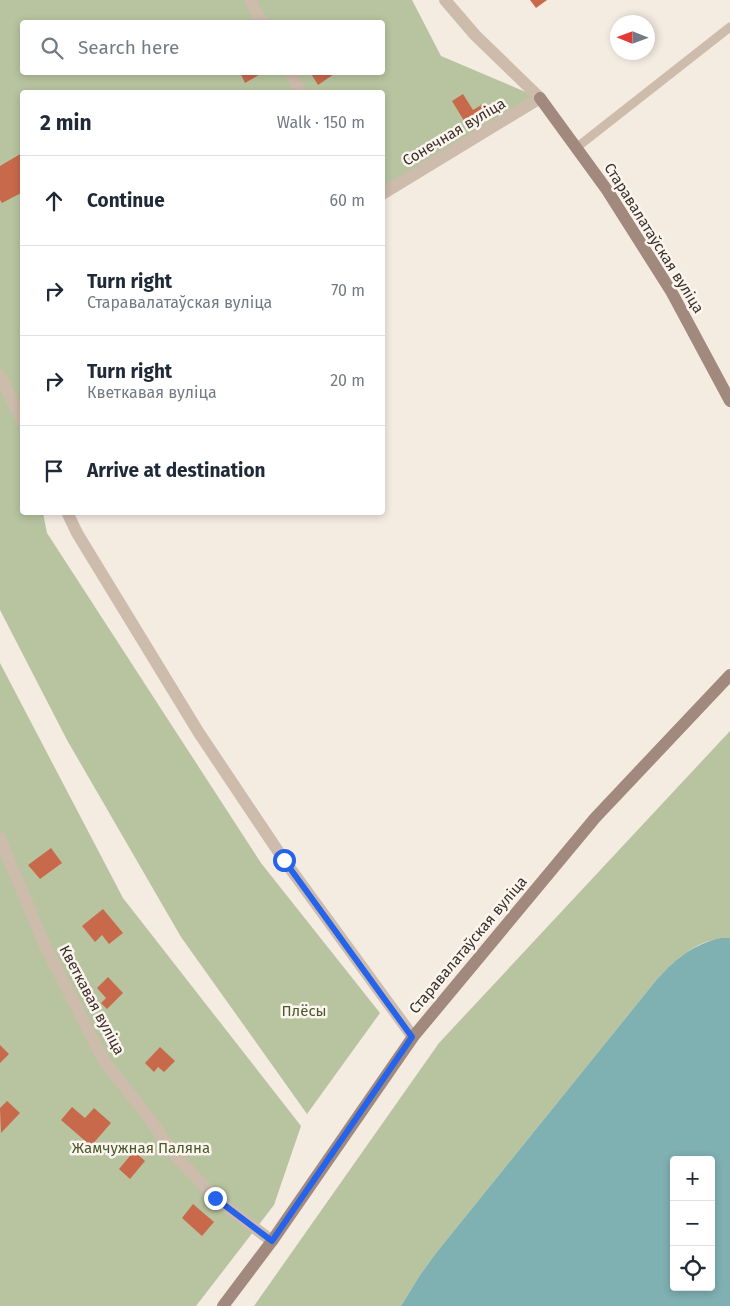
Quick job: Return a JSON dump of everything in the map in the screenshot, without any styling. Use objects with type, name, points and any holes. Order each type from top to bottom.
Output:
[{"type":"street","points":[[250,0],[261,20]]},
{"type":"street","points":[[446,0],[475,35],[540,98]]},
{"type":"street","points":[[292,75],[301,90]]},
{"type":"street","name":"Старавалатаўская вуліца","points":[[540,98],[607,190],[671,291],[730,401]]},
{"type":"street","name":"Сонечная вуліца","points":[[386,190],[540,98]]},
{"type":"street","points":[[0,376],[20,416]]},
{"type":"street","points":[[68,515],[199,733],[284,860],[412,1037]]},
{"type":"street","name":"Старавалатаўская вуліца","points":[[223,1306],[272,1241],[412,1037],[595,818],[730,674]]},
{"type":"street","name":"Кветкавая вуліца","points":[[0,838],[44,944],[104,1062],[183,1163],[215,1198],[272,1241]]},
{"type":"lane","points":[[576,148],[730,27]]},
{"type":"green space","name":"Плёсы","points":[[0,0],[412,0],[441,56],[540,98],[385,198],[385,90],[20,90],[20,515],[43,515],[47,533],[261,863],[380,1013],[307,1114],[181,937],[67,740],[0,610]]},
{"type":"green space","name":"Жамчужная Паляна","points":[[0,663],[123,898],[301,1126],[274,1205],[196,1306],[0,1306]]},
{"type":"green space","points":[[730,731],[730,938],[708,941],[690,950],[658,978],[436,1253],[401,1306],[254,1306],[439,1043]]},
{"type":"water","points":[[721,938],[730,938],[730,1306],[401,1306],[436,1253],[658,978],[686,953],[702,944]]},
{"type":"building","points":[[530,0],[547,0],[536,8]]},
{"type":"building","points":[[241,75],[259,75],[245,83]]},
{"type":"building","points":[[312,75],[333,75],[318,85]]},
{"type":"building","points":[[463,94],[473,110],[483,104],[490,115],[469,129],[452,101]]},
{"type":"building","points":[[20,154],[20,194],[2,203],[0,200],[0,166]]},
{"type":"building","points":[[51,848],[62,863],[40,879],[28,865]]},
{"type":"building","points":[[103,909],[123,933],[109,944],[102,935],[95,942],[82,926]]},
{"type":"building","points":[[108,977],[123,993],[107,1009],[101,1003],[106,998],[97,988]]},
{"type":"building","points":[[0,1045],[9,1054],[0,1063]]},
{"type":"building","points":[[160,1047],[175,1061],[164,1072],[158,1067],[154,1072],[145,1063]]},
{"type":"building","points":[[7,1101],[20,1113],[1,1133],[0,1108]]},
{"type":"building","points":[[72,1107],[85,1118],[94,1108],[111,1123],[91,1146],[61,1120]]},
{"type":"building","points":[[134,1151],[145,1161],[130,1179],[119,1169]]},
{"type":"building","points":[[193,1204],[214,1222],[202,1236],[182,1218]]},
{"type":"route","points":[[215,1198],[272,1241],[412,1037],[284,860]]}]
